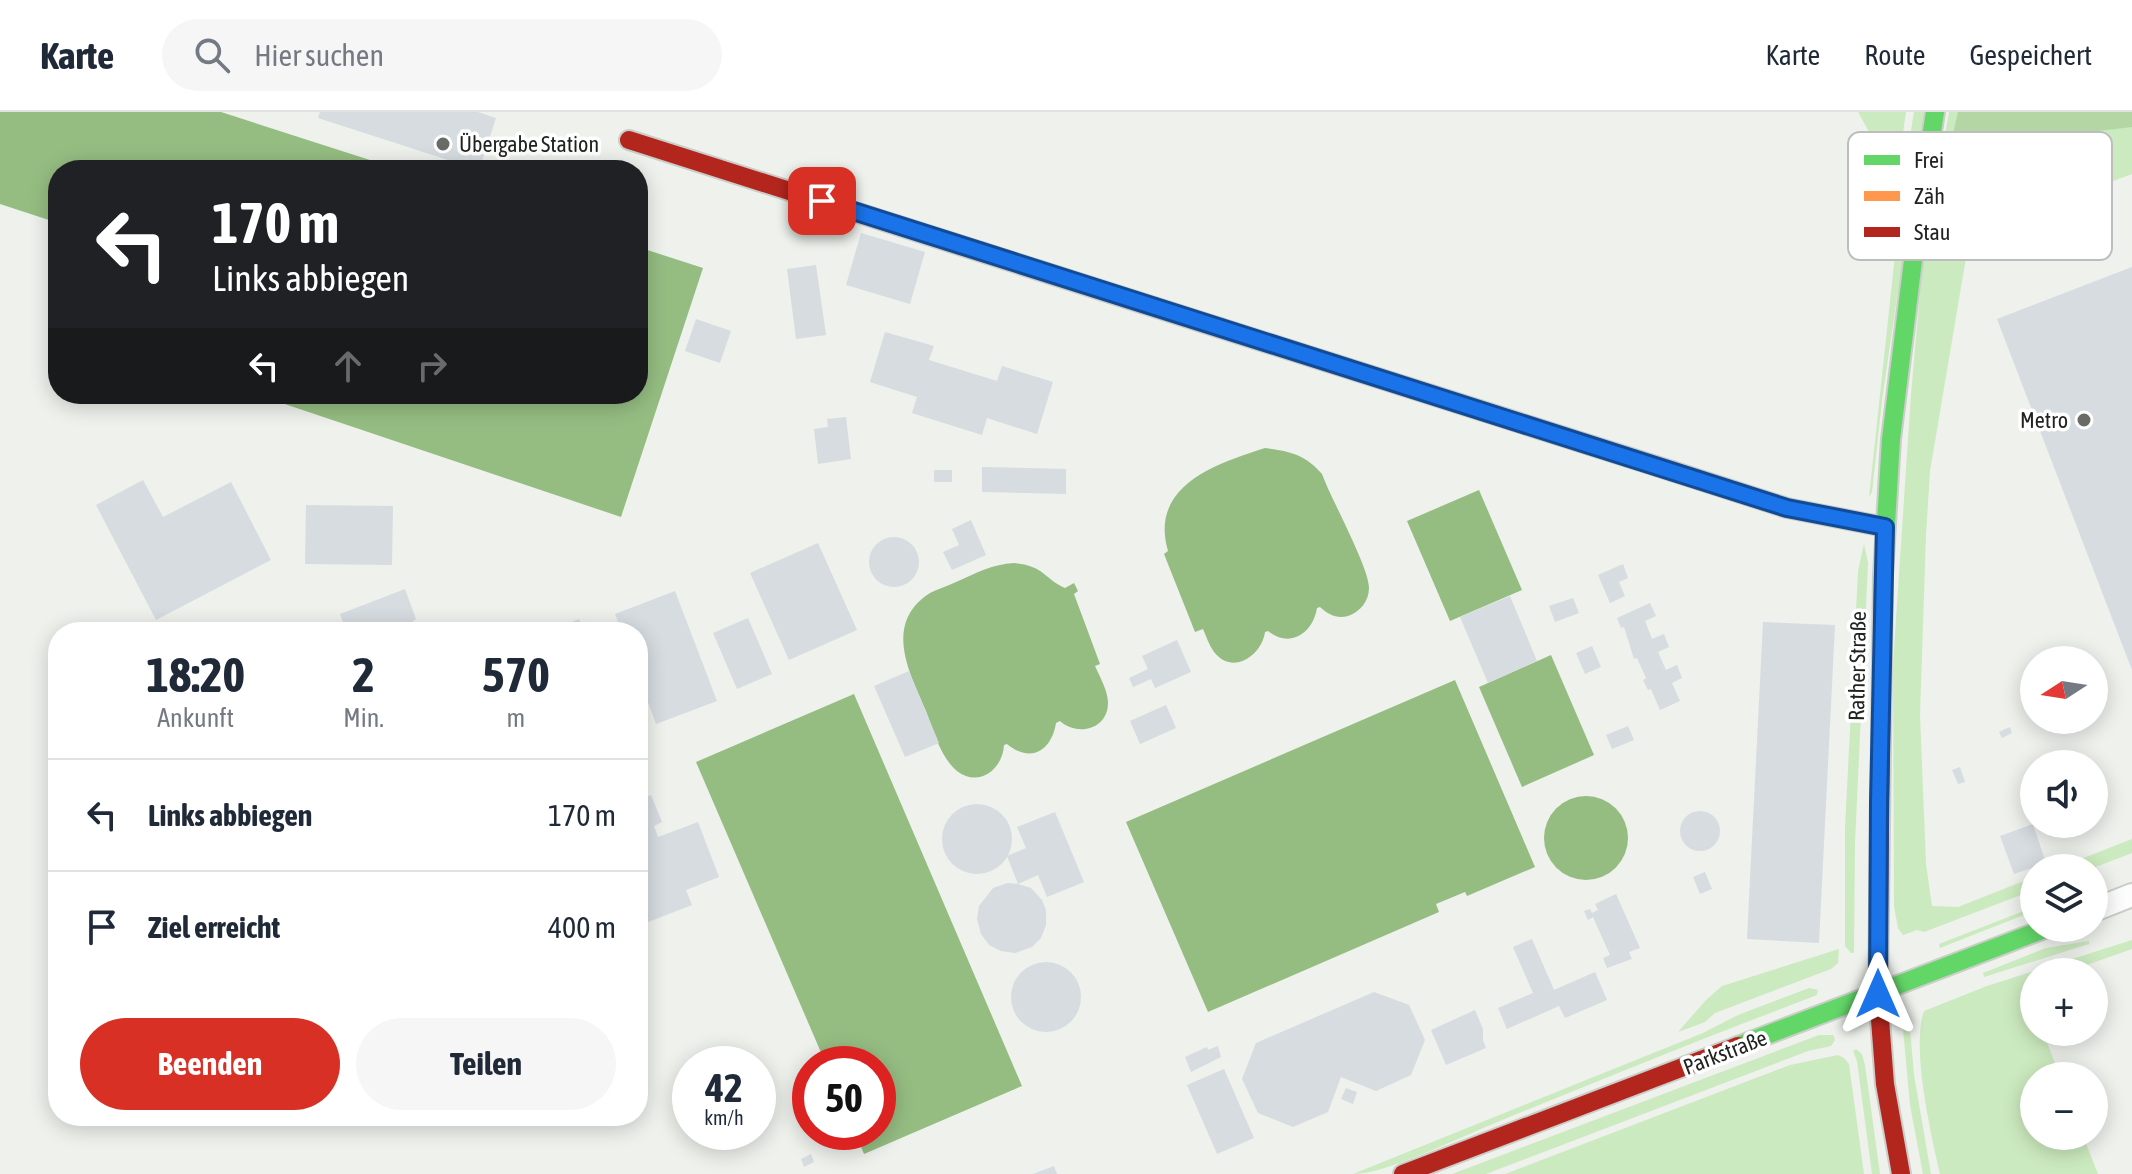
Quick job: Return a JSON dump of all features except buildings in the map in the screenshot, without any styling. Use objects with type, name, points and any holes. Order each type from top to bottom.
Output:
[{"type":"street","name":"Rather Straße","points":[[1932,132],[1935,112]]},
{"type":"street","points":[[629,140],[1787,508],[1885,527]]},
{"type":"street","name":"Rather Straße","points":[[1901,1174],[1889,1120],[1880,1033],[1879,814],[1885,527],[1891,439],[1915,260]]},
{"type":"street","points":[[2108,904],[2132,895]]},
{"type":"street","name":"Parkstraße","points":[[1403,1174],[2020,939]]},
{"type":"shaded area","points":[[0,112],[221,112],[370,160],[48,160],[48,220],[0,204]]},
{"type":"shaded area","points":[[1858,112],[1906,112],[1903,132],[1869,132]]},
{"type":"shaded area","points":[[1914,112],[1924,112],[1921,132],[1911,132]]},
{"type":"shaded area","points":[[1949,112],[2132,112],[2132,174],[2112,181],[2112,132],[1945,132]]},
{"type":"shaded area","points":[[1958,112],[2132,112],[2132,127],[2090,132],[1953,132]]},
{"type":"shaded area","points":[[648,250],[703,268],[621,517],[285,404],[648,404]]},
{"type":"shaded area","points":[[1894,260],[1902,260],[1872,492],[1869,497]]},
{"type":"shaded area","points":[[1923,260],[1966,260],[1930,471],[1920,715],[1926,864],[1932,906],[1958,907],[2020,883],[2020,895],[1924,932],[1917,930],[1903,935],[1898,928],[1894,906],[1893,665]]},
{"type":"shaded area","points":[[1265,448],[1296,455],[1322,474],[1363,565],[1369,593],[1356,612],[1344,617],[1317,608],[1311,625],[1299,636],[1284,639],[1265,632],[1253,655],[1246,660],[1230,662],[1214,652],[1203,629],[1195,632],[1164,554],[1168,551],[1165,529],[1168,510],[1177,494],[1207,470]]},
{"type":"shaded area","points":[[1479,490],[1522,590],[1450,621],[1407,521]]},
{"type":"shaded area","points":[[1864,544],[1868,563],[1855,843],[1854,953],[1851,953],[1845,946],[1845,828],[1858,571]]},
{"type":"shaded area","points":[[1014,563],[1038,570],[1065,588],[1074,583],[1078,591],[1074,594],[1100,664],[1095,666],[1107,694],[1107,712],[1091,728],[1075,729],[1060,721],[1056,723],[1050,740],[1039,751],[1024,753],[1004,745],[999,762],[988,773],[981,777],[965,776],[946,759],[908,668],[903,638],[905,624],[912,610],[931,593],[985,570]]},
{"type":"shaded area","points":[[1551,655],[1594,755],[1522,787],[1479,687]]},
{"type":"shaded area","points":[[1455,680],[1535,867],[1467,896],[1465,892],[1436,904],[1439,912],[1208,1012],[1126,822]]},
{"type":"shaded area","points":[[854,694],[1022,1086],[896,1140],[896,1046],[818,1046],[696,762]]},
{"type":"shaded area","points":[[1586,796],[1602,799],[1616,808],[1625,822],[1628,838],[1625,854],[1616,868],[1602,877],[1586,880],[1570,877],[1556,868],[1547,854],[1544,838],[1547,822],[1556,808],[1570,799]]},
{"type":"shaded area","points":[[2132,839],[2132,853],[2108,862],[2108,854],[2094,854]]},
{"type":"shaded area","points":[[2020,912],[2020,917],[1940,948],[1939,944]]},
{"type":"shaded area","points":[[2132,940],[2132,949],[2107,958],[2075,958]]},
{"type":"shaded area","points":[[2089,942],[2044,958],[2021,958],[2046,948]]},
{"type":"shaded area","points":[[1839,949],[1838,963],[1831,969],[1715,1013],[1705,1022],[1678,1032],[1722,986]]},
{"type":"shaded area","points":[[2020,958],[2020,966],[1984,977],[1983,973]]},
{"type":"shaded area","points":[[2020,976],[2020,1046],[2048,1046],[2055,1062],[2020,1062],[2020,1150],[2089,1150],[2098,1174],[1940,1174],[1921,1068],[1924,1011]]},
{"type":"shaded area","points":[[1809,988],[1818,990],[1817,995],[1615,1074],[1404,1162],[1353,1174],[1703,1033],[1738,1015]]},
{"type":"shaded area","points":[[1903,1029],[1910,1029],[1914,1075],[1931,1174],[1923,1174],[1910,1105]]},
{"type":"shaded area","points":[[1819,1035],[1833,1035],[1835,1040],[1831,1046],[1808,1051],[1486,1174],[1452,1174]]},
{"type":"shaded area","points":[[1856,1049],[1862,1054],[1865,1065],[1880,1174],[1872,1174],[1857,1061],[1853,1051]]},
{"type":"shaded area","points":[[1838,1055],[1849,1064],[1864,1174],[1505,1174],[1790,1065]]},
{"type":"traffic: fast","points":[[1932,132],[1935,112]]},
{"type":"traffic: fast","points":[[1883,575],[1891,439],[1913,260]]},
{"type":"traffic: fast","points":[[1220,328],[1672,471]]},
{"type":"traffic: fast","points":[[1738,1046],[2020,938]]},
{"type":"traffic: slow","points":[[1672,471],[1787,508],[1885,527]]},
{"type":"traffic: jam","points":[[629,140],[1220,328]]},
{"type":"traffic: jam","points":[[1883,575],[1878,994],[1885,1084],[1901,1174]]},
{"type":"traffic: jam","points":[[1403,1174],[1738,1046]]},
{"type":"place","name":"Übergabe Station","points":[[443,144]]},
{"type":"place","name":"Metro","points":[[2084,420]]},
{"type":"route","points":[[822,201],[1787,508],[1885,527],[1878,994]]}]
